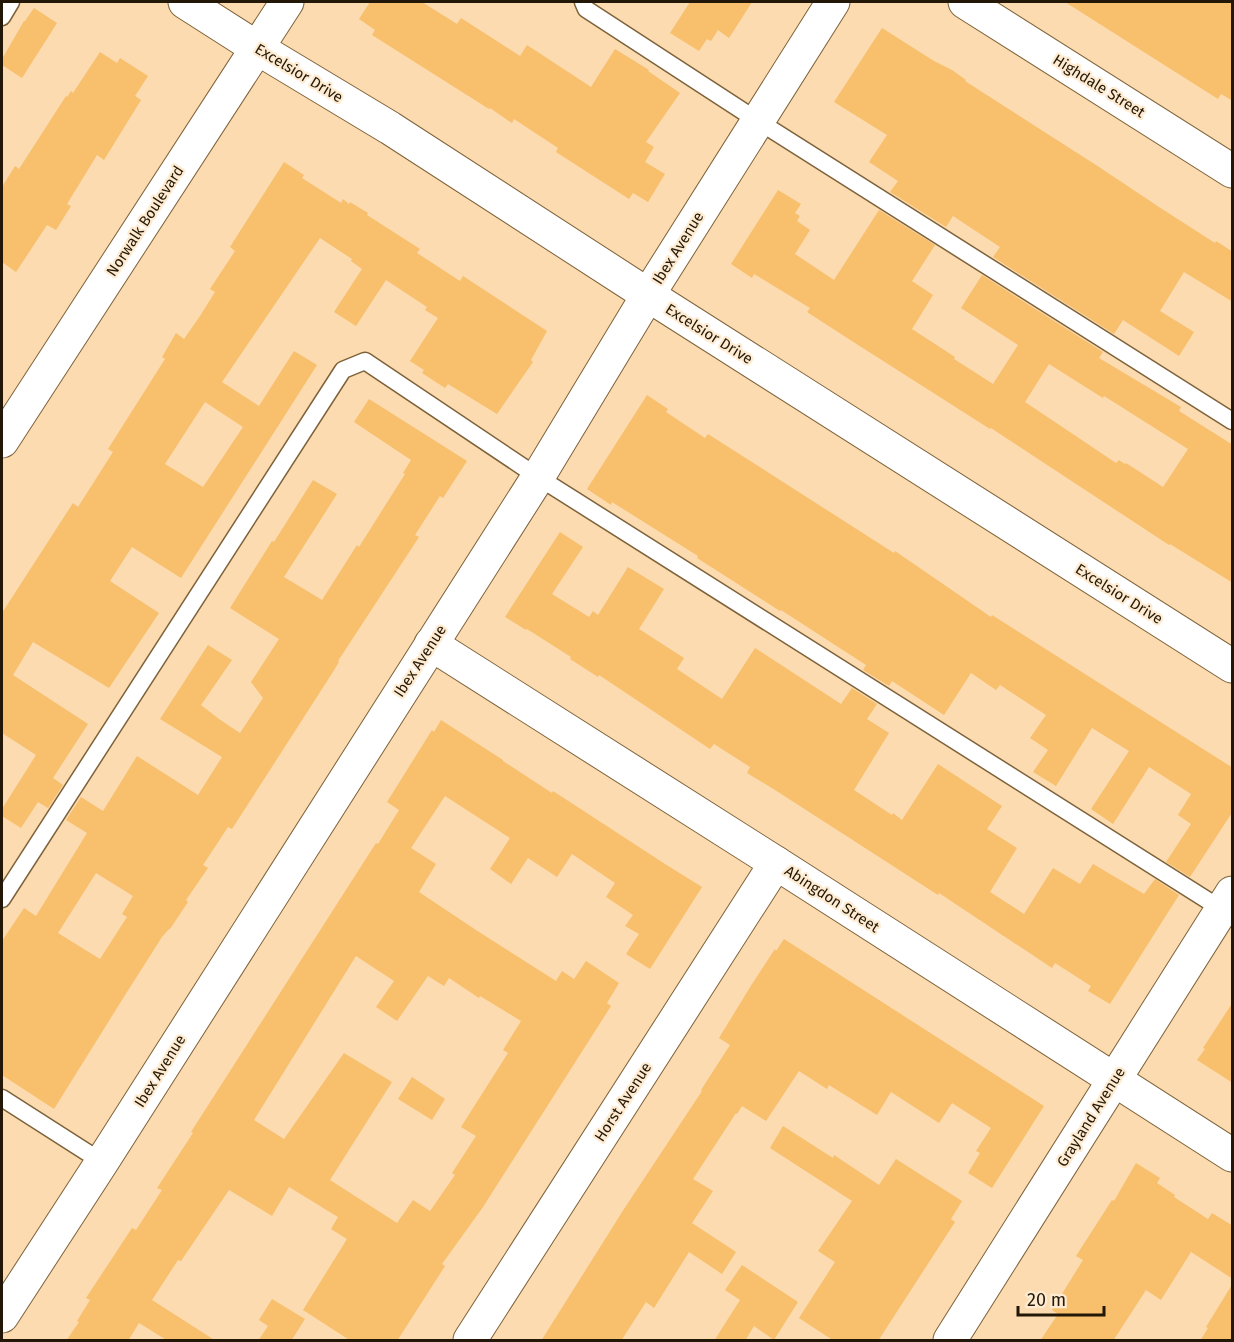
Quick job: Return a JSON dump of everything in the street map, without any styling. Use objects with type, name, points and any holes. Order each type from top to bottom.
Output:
[{"type":"street","name":"Excelsior Drive","points":[[185,2],[390,128],[648,295],[1233,666]]},
{"type":"street","name":"Norwalk Boulevard","points":[[2,441],[287,2]]},
{"type":"street","name":"Ibex Avenue","points":[[2,1316],[538,477],[648,295],[833,2]]},
{"type":"street","name":"Highdale Street","points":[[964,2],[1233,171]]},
{"type":"street","name":"Abingdon Street","points":[[431,644],[1233,1155]]},
{"type":"street","name":"Horst Avenue","points":[[470,1341],[776,863]]},
{"type":"street","name":"Grayland Avenue","points":[[950,1341],[1115,1080],[1229,906]]},
{"type":"lane","points":[[2,17],[11,2]]},
{"type":"lane","points":[[583,2],[585,9],[758,121],[1233,421]]},
{"type":"lane","points":[[2,899],[343,370],[365,361],[538,477],[1229,906]]},
{"type":"lane","points":[[2,1098],[102,1162]]},
{"type":"building","points":[[370,2],[422,2],[457,24],[461,18],[520,56],[527,45],[591,87],[615,49],[649,70],[680,93],[646,142],[654,147],[645,162],[665,174],[648,202],[633,193],[629,199],[556,152],[558,148],[514,119],[512,123],[372,35],[375,30],[359,19]]},
{"type":"building","points":[[690,2],[752,2],[729,38],[718,30],[711,41],[707,39],[699,51],[670,33]]},
{"type":"building","points":[[1065,2],[1233,2],[1233,101],[1221,94],[1218,99]]},
{"type":"building","points":[[34,8],[57,23],[22,78],[2,65],[2,59]]},
{"type":"building","points":[[882,28],[952,70],[965,81],[1159,207],[1233,252],[1233,302],[1184,272],[1160,311],[1194,332],[1179,356],[1123,320],[1114,334],[993,257],[1000,247],[953,216],[946,227],[890,192],[898,181],[869,162],[887,135],[834,102]]},
{"type":"building","points":[[100,52],[117,63],[120,58],[148,76],[135,96],[141,100],[104,160],[97,155],[67,204],[71,206],[56,230],[47,225],[16,272],[2,262],[2,187],[15,166],[19,169],[66,96],[71,91],[73,93]]},
{"type":"building","points":[[284,162],[304,175],[302,178],[341,203],[343,199],[368,213],[367,215],[420,249],[417,253],[460,281],[463,276],[547,331],[531,360],[533,362],[497,414],[448,384],[445,388],[422,373],[424,370],[410,361],[438,318],[425,310],[427,307],[386,280],[356,326],[334,312],[362,269],[351,261],[352,259],[320,238],[222,382],[259,406],[294,351],[317,365],[181,578],[132,547],[110,581],[159,613],[109,688],[33,642],[13,675],[88,724],[53,778],[63,785],[48,808],[38,802],[21,828],[2,816],[2,809],[36,755],[2,733],[2,613],[73,503],[78,507],[113,452],[108,449],[165,359],[162,357],[176,333],[184,339],[215,292],[210,289],[235,251],[230,247]],"holes":[[[205,402],[243,427],[203,487],[165,464]]]},
{"type":"building","points":[[778,190],[801,204],[795,213],[800,216],[797,221],[810,230],[795,254],[834,280],[879,210],[935,245],[912,281],[933,295],[912,329],[955,357],[954,359],[993,384],[1018,345],[961,308],[982,275],[1103,352],[1099,358],[1181,407],[1179,411],[1233,445],[1233,583],[1169,545],[991,428],[807,312],[810,308],[754,274],[752,278],[731,264]],"holes":[[[1049,364],[1103,398],[1104,396],[1188,449],[1163,487],[1126,463],[1119,460],[1116,463],[1025,402]]]},
{"type":"building","points":[[647,395],[668,409],[666,412],[705,438],[708,434],[894,553],[895,551],[991,617],[992,615],[1233,768],[1233,811],[1190,877],[1166,862],[1191,824],[1178,815],[1191,794],[1149,767],[1113,824],[1091,809],[1129,751],[1092,728],[1056,786],[1033,772],[1048,750],[1030,738],[1046,715],[1000,685],[996,690],[971,673],[944,715],[892,681],[889,686],[863,670],[866,665],[697,558],[698,556],[587,489]]},
{"type":"building","points":[[369,399],[467,461],[443,498],[440,496],[415,535],[419,537],[232,829],[228,827],[203,865],[208,868],[186,900],[188,902],[162,937],[54,1109],[2,1075],[2,941],[24,908],[36,916],[87,833],[66,820],[81,797],[103,811],[137,756],[198,795],[222,757],[160,719],[208,645],[232,660],[201,705],[240,733],[263,698],[251,682],[279,639],[230,608],[272,541],[274,542],[313,480],[337,494],[284,577],[322,600],[357,545],[359,547],[405,474],[403,473],[411,460],[354,422]],"holes":[[[96,873],[133,896],[122,914],[127,917],[100,959],[58,933]]]},
{"type":"building","points":[[560,532],[583,547],[552,594],[589,617],[593,611],[598,615],[628,567],[664,589],[639,629],[684,658],[677,669],[722,699],[755,648],[841,704],[852,688],[877,704],[867,719],[889,733],[854,790],[892,815],[893,813],[902,820],[938,764],[1002,806],[987,829],[1017,848],[990,892],[1024,914],[1053,868],[1080,884],[1093,864],[1144,894],[1155,879],[1179,895],[1110,1004],[1088,991],[1091,986],[1055,963],[1052,968],[939,893],[938,895],[747,773],[750,767],[714,744],[710,749],[599,675],[598,677],[570,659],[571,657],[505,617]]},
{"type":"building","points":[[441,720],[702,887],[650,969],[626,954],[639,934],[625,926],[633,915],[606,897],[615,883],[572,854],[557,877],[528,858],[511,884],[490,869],[510,838],[445,796],[411,848],[436,864],[419,892],[556,981],[562,971],[574,979],[586,961],[619,983],[607,1003],[611,1006],[483,1207],[442,1264],[445,1266],[397,1341],[351,1341],[303,1310],[347,1239],[331,1229],[338,1217],[289,1187],[272,1216],[229,1190],[152,1300],[216,1341],[168,1341],[139,1323],[128,1341],[66,1341],[90,1300],[86,1298],[132,1228],[136,1230],[162,1190],[157,1188],[193,1133],[191,1132],[399,810],[387,802],[432,730],[434,732]],"holes":[[[356,956],[394,981],[376,1007],[397,1021],[428,976],[444,986],[449,978],[521,1021],[503,1050],[508,1053],[461,1127],[476,1136],[452,1173],[455,1175],[430,1211],[413,1200],[397,1223],[330,1180],[392,1082],[344,1053],[284,1139],[254,1120]]]},
{"type":"building","points":[[784,939],[1044,1106],[992,1188],[968,1173],[980,1153],[976,1151],[991,1128],[952,1103],[939,1123],[891,1092],[877,1115],[829,1085],[827,1089],[799,1071],[766,1121],[742,1106],[693,1179],[713,1191],[692,1223],[736,1252],[722,1274],[689,1252],[654,1308],[646,1302],[621,1341],[541,1341],[730,1045],[719,1038],[752,984]]},
{"type":"building","points":[[1233,1002],[1233,1083],[1197,1060]]},
{"type":"building","points":[[412,1077],[445,1099],[432,1120],[398,1099]]},
{"type":"building","points":[[783,1126],[833,1158],[834,1155],[879,1185],[896,1159],[962,1201],[951,1219],[955,1222],[878,1341],[834,1341],[799,1318],[835,1262],[818,1251],[852,1201],[770,1148]]},
{"type":"building","points":[[1136,1163],[1160,1178],[1157,1183],[1175,1195],[1174,1197],[1208,1219],[1212,1213],[1233,1226],[1233,1279],[1191,1252],[1161,1300],[1146,1290],[1113,1341],[1040,1341],[1058,1314],[1052,1310],[1083,1260],[1076,1256],[1112,1200],[1114,1201]]},
{"type":"building","points":[[742,1265],[798,1302],[774,1340],[754,1326],[745,1341],[714,1341],[740,1300],[725,1290]]},
{"type":"building","points":[[1233,1283],[1233,1341],[1200,1341],[1208,1328],[1206,1327]]},
{"type":"building","points":[[272,1299],[305,1319],[291,1341],[258,1341],[268,1326],[259,1320]]}]
